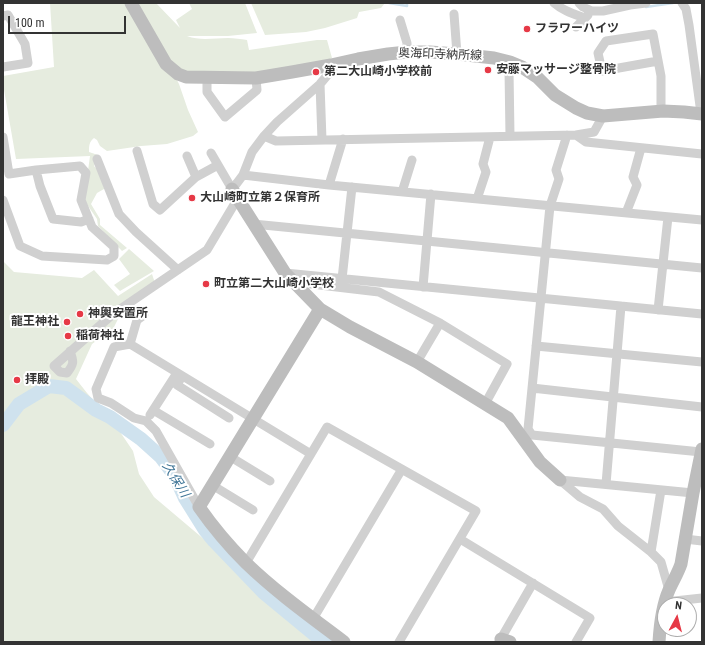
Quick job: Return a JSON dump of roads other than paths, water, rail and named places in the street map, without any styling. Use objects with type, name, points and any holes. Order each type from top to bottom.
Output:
[{"type":"street","name":"奥海印寺納所線","points":[[131,3],[166,64],[178,74],[186,77],[256,78],[388,54],[430,52],[494,58],[510,62],[522,67],[537,77],[555,95],[587,113],[604,116],[661,111],[701,114]]},
{"type":"street","points":[[554,3],[559,8],[567,12],[588,15],[630,4],[646,3]]},
{"type":"street","points":[[579,3],[588,15]]},
{"type":"street","points":[[682,3],[686,9],[689,24],[701,114]]},
{"type":"street","points":[[454,14],[457,54]]},
{"type":"street","points":[[3,16],[8,15],[25,44],[28,63],[3,67]]},
{"type":"street","points":[[576,27],[588,15]]},
{"type":"street","points":[[400,20],[407,43],[408,52]]},
{"type":"street","points":[[658,61],[602,70],[598,53],[606,41],[653,34],[661,76],[661,111]]},
{"type":"street","points":[[510,62],[510,136]]},
{"type":"street","points":[[70,351],[113,314],[207,250],[235,193],[237,183],[243,175],[252,152],[277,122],[320,84],[330,72],[331,65]]},
{"type":"street","points":[[207,78],[207,92],[225,117],[257,90],[256,78]]},
{"type":"street","points":[[320,84],[322,140]]},
{"type":"street","points":[[264,136],[276,141],[571,135],[594,132],[604,116]]},
{"type":"street","points":[[571,135],[586,142],[702,154]]},
{"type":"street","points":[[571,135],[556,170],[559,179],[550,206],[528,429],[532,434],[702,451],[681,564],[667,596],[660,624],[659,642]]},
{"type":"street","points":[[3,137],[8,174],[80,166],[86,173],[81,200],[92,227],[114,247],[114,256],[107,260],[42,256],[20,246],[3,200]]},
{"type":"street","points":[[477,199],[486,172],[483,164],[490,137]]},
{"type":"street","points":[[329,184],[343,139]]},
{"type":"street","points":[[626,213],[637,185],[633,177],[641,148]]},
{"type":"street","points":[[136,151],[153,204],[160,210],[196,177],[218,165]]},
{"type":"street","points":[[211,153],[253,224],[289,277],[320,309],[350,328],[417,362],[508,418],[540,462],[580,497],[603,509],[618,526],[651,552],[661,562],[667,596]]},
{"type":"street","points":[[187,156],[196,177]]},
{"type":"street","points":[[97,159],[119,214],[136,232],[178,270]]},
{"type":"street","points":[[402,192],[412,160]]},
{"type":"street","points":[[36,170],[40,186],[53,219],[80,222],[89,218]]},
{"type":"street","points":[[243,175],[550,206],[668,217],[701,218]]},
{"type":"street","points":[[342,279],[352,187]]},
{"type":"street","points":[[423,286],[431,194]]},
{"type":"street","points":[[658,310],[668,217]]},
{"type":"street","points":[[253,224],[702,268]]},
{"type":"street","points":[[289,277],[342,279],[423,286],[702,314]]},
{"type":"street","points":[[289,277],[379,292],[440,323],[507,364],[485,404]]},
{"type":"street","points":[[606,484],[622,306]]},
{"type":"street","points":[[198,507],[320,309]]},
{"type":"street","points":[[130,344],[137,320],[144,315]]},
{"type":"street","points":[[417,362],[440,323]]},
{"type":"street","points":[[311,454],[130,344],[114,347],[96,389],[98,398],[111,403],[134,418],[146,421],[156,431],[198,507],[216,531],[246,563],[282,595],[344,642]]},
{"type":"street","points":[[536,346],[702,362]]},
{"type":"street","points":[[146,421],[180,374]]},
{"type":"street","points":[[180,374],[177,385],[229,418]]},
{"type":"street","points":[[532,388],[702,407]]},
{"type":"street","points":[[153,410],[210,444]]},
{"type":"street","points":[[246,563],[327,427],[476,511],[399,642]]},
{"type":"street","points":[[230,456],[270,481]]},
{"type":"street","points":[[313,619],[402,469]]},
{"type":"street","points":[[560,480],[693,493]]},
{"type":"street","points":[[212,485],[253,510]]},
{"type":"street","points":[[651,552],[661,490]]},
{"type":"street","points":[[460,539],[590,618],[576,642]]},
{"type":"street","points":[[685,539],[702,541]]},
{"type":"street","points":[[503,641],[533,583]]},
{"type":"street","points":[[667,596],[702,598]]},
{"type":"waterway","points":[[389,3],[407,6],[407,3]]},
{"type":"waterway","points":[[646,7],[673,3]]},
{"type":"waterway","name":"久保川","points":[[3,425],[19,404],[49,386],[66,388],[96,410],[110,417],[141,439],[161,457],[175,476],[185,498],[205,530],[214,541],[263,592],[325,642]]},
{"type":"place","name":"フラワーハイツ","points":[[527,29]]},
{"type":"place","name":"安藤マッサージ整骨院","points":[[488,70]]},
{"type":"place","name":"第二大山崎小学校前","points":[[316,72]]},
{"type":"place","name":"大山崎町立第２保育所","points":[[192,198]]},
{"type":"place","name":"町立第二大山崎小学校","points":[[206,284]]},
{"type":"place","name":"神輿安置所","points":[[80,314]]},
{"type":"place","name":"龍王神社","points":[[67,322]]},
{"type":"place","name":"稲荷神社","points":[[68,336]]},
{"type":"place","name":"拝殿","points":[[17,380]]}]
